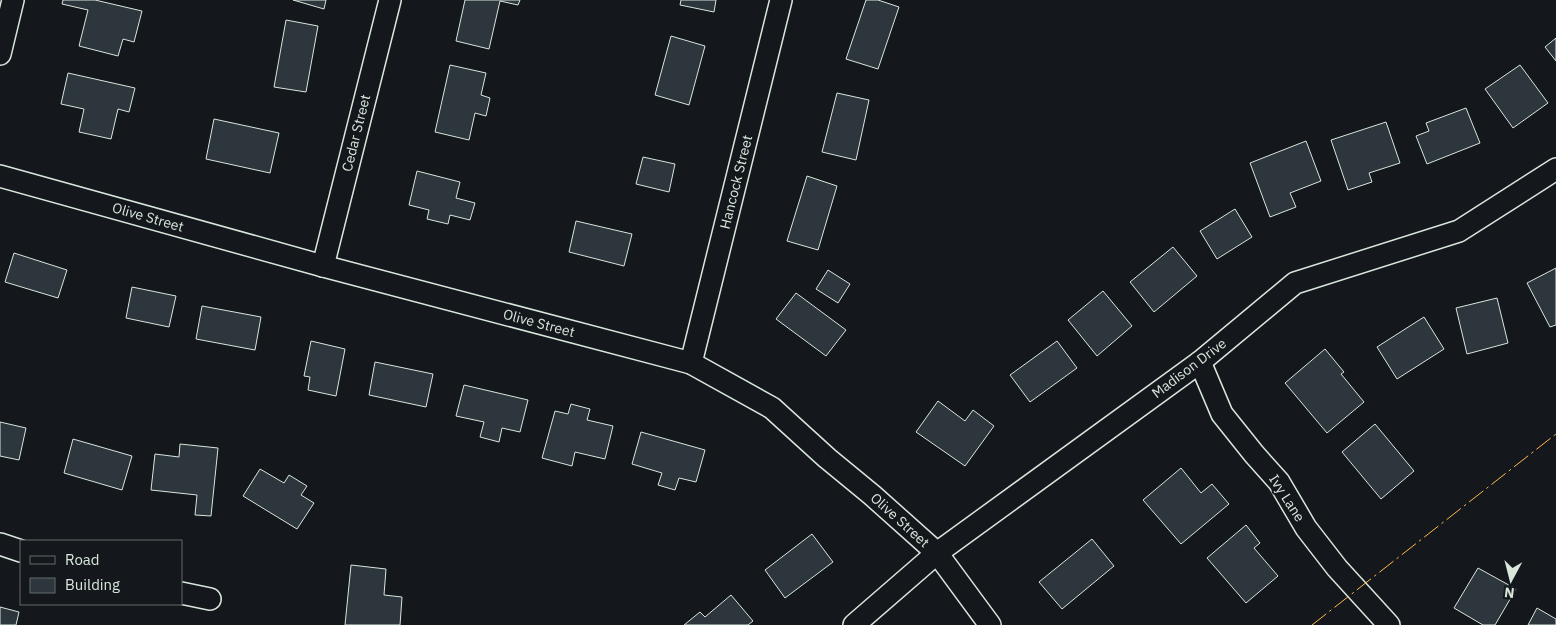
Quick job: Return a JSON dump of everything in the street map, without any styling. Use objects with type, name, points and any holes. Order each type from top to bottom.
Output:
[{"type":"street","points":[[0,54],[13,0]]},
{"type":"street","name":"Cedar Street","points":[[322,266],[390,0]]},
{"type":"street","name":"Hancock Street","points":[[691,363],[781,0]]},
{"type":"street","name":"Madison Drive","points":[[854,625],[937,553],[1200,362],[1295,283],[1459,231],[1556,169]]},
{"type":"street","name":"Olive Street","points":[[0,176],[322,266],[691,363],[772,408],[937,553],[990,625]]},
{"type":"street","name":"Ivy Lane","points":[[1200,362],[1222,414],[1279,482],[1306,528],[1337,568],[1389,625]]},
{"type":"street","points":[[0,544],[20,550]]},
{"type":"street","points":[[182,593],[210,599]]},
{"type":"building","points":[[63,0],[95,0],[142,11],[134,42],[123,39],[118,56],[79,46],[88,10],[62,4]]},
{"type":"building","points":[[293,0],[326,0],[324,9]]},
{"type":"building","points":[[465,0],[520,0],[518,5],[500,1],[489,49],[456,41]]},
{"type":"building","points":[[681,0],[716,0],[714,12],[680,5]]},
{"type":"building","points":[[866,0],[878,0],[899,7],[878,69],[846,59]]},
{"type":"building","points":[[286,20],[318,26],[306,92],[274,87]]},
{"type":"building","points":[[671,36],[705,46],[689,105],[655,95]]},
{"type":"building","points":[[1556,38],[1556,61],[1545,47]]},
{"type":"building","points":[[450,65],[486,73],[481,95],[490,98],[486,116],[475,113],[469,140],[435,132]]},
{"type":"building","points":[[1520,65],[1548,103],[1513,128],[1485,89]]},
{"type":"building","points":[[68,73],[135,88],[129,112],[118,109],[111,139],[79,132],[84,109],[61,104]]},
{"type":"building","points":[[837,93],[869,100],[856,160],[822,152]]},
{"type":"building","points":[[1466,108],[1480,143],[1427,164],[1416,136],[1429,131],[1426,123]]},
{"type":"building","points":[[214,119],[279,133],[270,173],[206,159]]},
{"type":"building","points":[[1386,122],[1400,163],[1369,173],[1372,182],[1348,190],[1331,140]]},
{"type":"building","points":[[1306,141],[1321,181],[1290,193],[1296,207],[1270,217],[1250,163]]},
{"type":"building","points":[[643,157],[675,164],[669,192],[636,184]]},
{"type":"building","points":[[417,171],[460,182],[456,198],[475,203],[470,220],[450,215],[448,224],[427,219],[429,210],[409,205]]},
{"type":"building","points":[[807,176],[837,186],[818,250],[787,241]]},
{"type":"building","points":[[1235,209],[1252,237],[1217,259],[1200,231]]},
{"type":"building","points":[[576,221],[632,234],[624,266],[569,252]]},
{"type":"building","points":[[1173,247],[1197,276],[1154,312],[1130,282]]},
{"type":"building","points":[[14,253],[67,270],[58,298],[5,282]]},
{"type":"building","points":[[1556,268],[1556,325],[1550,327],[1527,283]]},
{"type":"building","points":[[828,270],[850,284],[838,303],[816,289]]},
{"type":"building","points":[[132,287],[176,296],[169,327],[126,318]]},
{"type":"building","points":[[1103,291],[1132,326],[1097,356],[1068,320]]},
{"type":"building","points":[[796,293],[846,330],[826,356],[776,319]]},
{"type":"building","points":[[1497,298],[1508,343],[1467,354],[1456,308]]},
{"type":"building","points":[[202,306],[261,317],[255,350],[196,339]]},
{"type":"building","points":[[1424,317],[1444,349],[1397,379],[1377,347]]},
{"type":"building","points":[[311,341],[345,349],[336,396],[308,390],[310,377],[304,376]]},
{"type":"building","points":[[1057,341],[1077,368],[1030,402],[1010,375]]},
{"type":"building","points":[[1325,349],[1344,372],[1341,374],[1364,402],[1327,433],[1285,383]]},
{"type":"building","points":[[375,362],[433,374],[426,407],[369,395]]},
{"type":"building","points":[[464,385],[528,400],[520,432],[502,428],[499,442],[480,437],[484,422],[456,416]]},
{"type":"building","points":[[938,401],[965,421],[973,410],[994,426],[965,466],[916,432]]},
{"type":"building","points":[[571,404],[590,409],[587,420],[613,426],[605,459],[575,452],[572,466],[542,458],[555,411],[568,414]]},
{"type":"building","points":[[0,422],[26,428],[19,460],[0,456]]},
{"type":"building","points":[[1375,424],[1414,471],[1381,499],[1342,452]]},
{"type":"building","points":[[641,432],[705,450],[696,482],[679,478],[675,490],[658,485],[662,473],[632,464]]},
{"type":"building","points":[[73,439],[132,456],[122,490],[64,473]]},
{"type":"building","points":[[180,444],[218,448],[211,516],[195,515],[197,495],[151,490],[155,454],[179,457]]},
{"type":"building","points":[[1181,468],[1201,493],[1212,484],[1229,504],[1181,544],[1143,500]]},
{"type":"building","points":[[260,469],[284,483],[289,475],[307,486],[301,495],[314,503],[297,529],[243,496]]},
{"type":"building","points":[[1246,525],[1260,543],[1254,548],[1278,576],[1246,603],[1207,558]]},
{"type":"building","points":[[812,534],[833,562],[785,598],[765,570]]},
{"type":"building","points":[[1092,539],[1114,566],[1062,609],[1039,582]]},
{"type":"building","points":[[351,565],[386,569],[384,595],[402,597],[400,625],[345,625]]},
{"type":"building","points":[[1478,568],[1516,589],[1495,625],[1483,625],[1454,608]]},
{"type":"building","points":[[731,595],[753,621],[748,625],[684,625],[700,612],[705,617]]},
{"type":"building","points":[[0,607],[19,612],[16,625],[0,625]]},
{"type":"building","points":[[1537,608],[1556,619],[1556,625],[1528,625]]},
{"type":"power","points":[[1312,625],[1556,434]]}]
